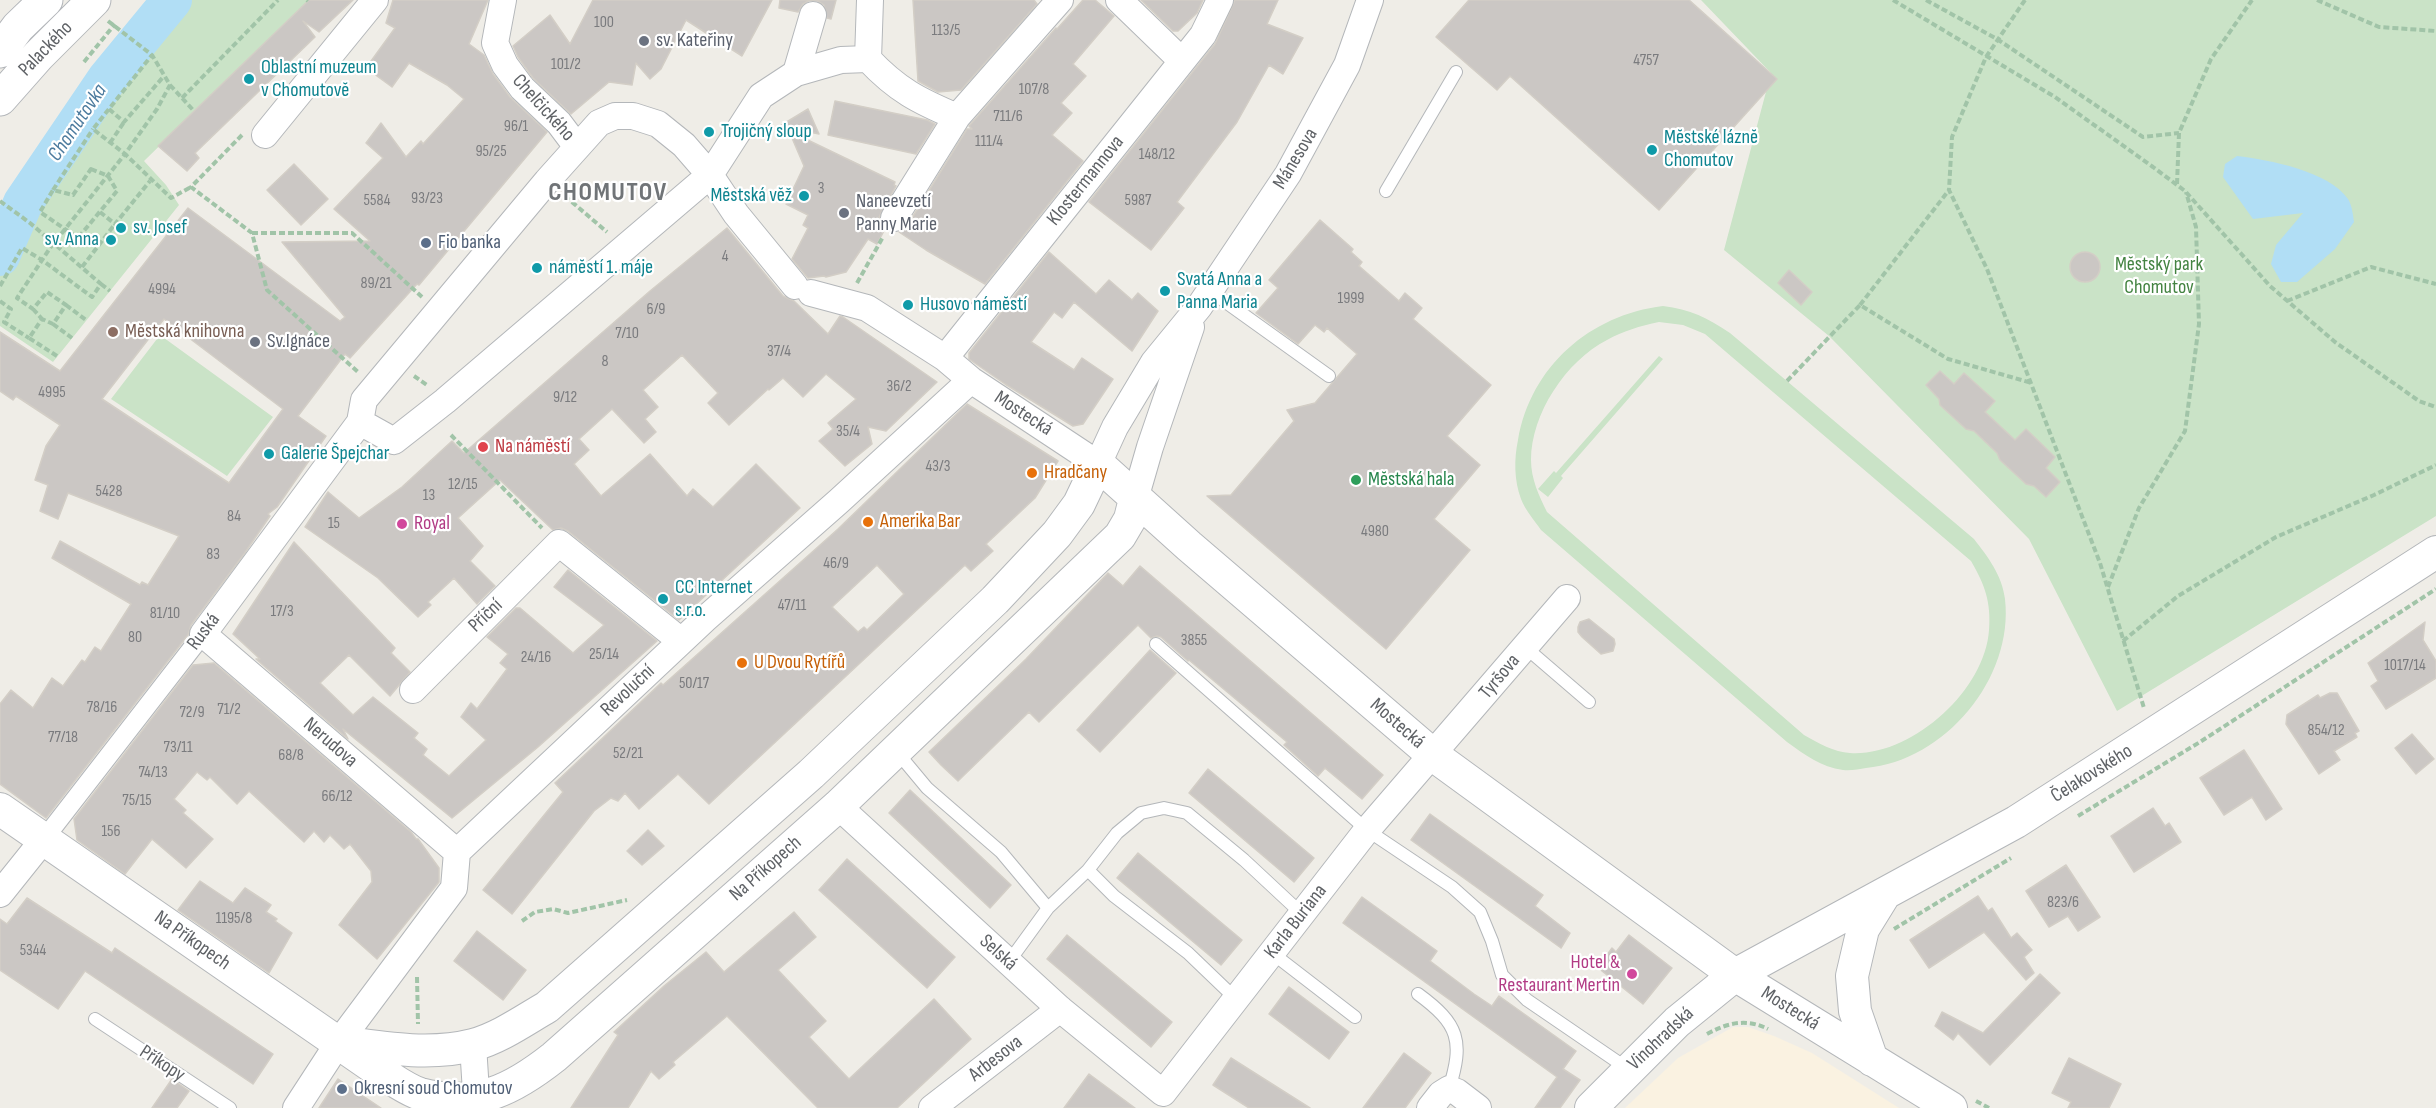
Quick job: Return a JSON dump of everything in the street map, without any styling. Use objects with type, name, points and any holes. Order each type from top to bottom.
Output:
[{"type":"main road","name":"Palackého","points":[[0,51],[18,27],[46,0]]},
{"type":"main road","name":"Palackého","points":[[0,99],[38,56],[94,0]]},
{"type":"street","points":[[265,135],[375,0]]},
{"type":"street","name":"Chelčického","points":[[503,0],[495,43],[505,64],[522,88],[560,123],[578,147]]},
{"type":"street","points":[[870,0],[868,59],[884,77],[913,98],[957,117]]},
{"type":"street","points":[[894,218],[957,117],[1060,0]]},
{"type":"street","points":[[1119,0],[1182,61]]},
{"type":"street","name":"Klostermannova","points":[[945,358],[1203,35],[1220,0]]},
{"type":"street","name":"Mánesova","points":[[1098,464],[1115,427],[1154,362],[1204,298],[1288,174],[1315,128],[1347,65],[1370,0]]},
{"type":"street","points":[[796,73],[813,15]]},
{"type":"street","points":[[857,306],[803,289],[736,214],[710,175],[684,146],[658,124],[633,117],[615,116],[599,123],[364,400],[360,422],[394,441],[445,402],[710,175],[760,96],[796,73],[841,60],[868,59]]},
{"type":"street","name":"Mánesova","points":[[1135,499],[1150,447],[1204,298]]},
{"type":"street","name":"Mostecká","points":[[857,306],[945,358],[971,380],[1098,464],[1135,499],[1433,755],[1735,975],[1872,1060],[1960,1103]]},
{"type":"street","name":"Revoluční","points":[[457,852],[681,642],[971,380]]},
{"type":"street","name":"Ruská","points":[[44,840],[202,634],[360,422]]},
{"type":"street","name":"Na Příkopech","points":[[339,1042],[422,1051],[473,1045],[509,1030],[547,1007],[811,774],[995,600],[1057,534],[1079,504],[1098,464]]},
{"type":"street","name":"Na Příkopech","points":[[0,809],[376,1069],[418,1094],[477,1105],[521,1083],[554,1057],[897,752],[1120,536],[1130,519],[1135,499]]},
{"type":"street","points":[[559,543],[681,642]]},
{"type":"street","name":"Příční","points":[[413,690],[559,543]]},
{"type":"street","name":"Čelakovského","points":[[1735,975],[2016,822],[2436,552]]},
{"type":"street","name":"Tyršova","points":[[1433,755],[1567,598]]},
{"type":"street","name":"Nerudova","points":[[202,634],[457,852]]},
{"type":"street","name":"Karla Buriana","points":[[1163,1093],[1367,830],[1433,755]]},
{"type":"street","name":"Selská","points":[[838,806],[1060,1009],[1163,1093]]},
{"type":"street","points":[[0,894],[44,840]]},
{"type":"street","points":[[296,1108],[339,1042],[454,888],[457,852]]},
{"type":"street","points":[[1872,1060],[1855,1011],[1852,976],[1863,929],[1884,895]]},
{"type":"street","name":"Vinohradská","points":[[1591,1108],[1677,1022],[1735,975]]},
{"type":"street","name":"Arbesova","points":[[932,1108],[1060,1009]]},
{"type":"street","points":[[473,1045],[477,1105]]},
{"type":"street","points":[[1430,1108],[1441,1094],[1449,1089],[1457,1092],[1478,1108]]},
{"type":"lane","points":[[1386,191],[1456,72]]},
{"type":"lane","points":[[1204,298],[1329,376]]},
{"type":"lane","points":[[1156,644],[1367,830],[1452,887],[1480,912],[1502,975],[1527,1000],[1629,1070]]},
{"type":"lane","points":[[1525,647],[1589,702]]},
{"type":"lane","points":[[897,752],[927,788],[1001,852],[1048,908]]},
{"type":"lane","points":[[1008,963],[1048,908],[1088,870],[1117,834],[1141,813],[1164,808],[1187,813],[1244,860],[1302,914]]},
{"type":"lane","points":[[1088,870],[1114,896],[1188,953],[1236,999]]},
{"type":"lane","points":[[1272,953],[1355,1017]]},
{"type":"lane","points":[[1418,994],[1441,1010],[1457,1038],[1455,1069],[1449,1089]]},
{"type":"lane","name":"Příkopy","points":[[95,1019],[230,1108]]},
{"type":"path","points":[[182,98],[278,0]]},
{"type":"path","points":[[1893,0],[2055,98],[2177,185],[2185,191],[2270,286],[2287,301],[2344,348],[2419,401],[2436,407]]},
{"type":"path","points":[[1926,0],[1997,39],[2143,137],[2179,133]]},
{"type":"path","points":[[2025,0],[1986,57],[1952,137],[1949,190],[1987,269],[2100,563],[2146,714]]},
{"type":"path","points":[[2177,185],[2179,133],[2211,59],[2253,0]]},
{"type":"path","points":[[2317,0],[2379,27],[2436,31]]},
{"type":"path","points":[[84,62],[115,24]]},
{"type":"path","points":[[124,32],[152,55],[170,85],[194,111]]},
{"type":"path","points":[[53,189],[73,195],[91,169],[108,176],[117,191],[78,238],[40,212],[53,189],[93,129],[152,55]]},
{"type":"path","points":[[110,143],[124,122],[164,76]]},
{"type":"path","points":[[72,338],[42,319],[33,309],[17,298],[54,243],[125,154],[157,109],[170,85]]},
{"type":"path","points":[[109,109],[124,122]]},
{"type":"path","points":[[93,129],[125,154],[150,181],[171,198],[191,187],[245,131],[265,135]]},
{"type":"path","points":[[82,267],[150,181]]},
{"type":"path","points":[[191,187],[252,233],[352,233],[428,302]]},
{"type":"path","points":[[557,189],[615,238]]},
{"type":"path","points":[[1787,381],[1860,305],[1949,190]]},
{"type":"path","points":[[2107,587],[2139,508],[2185,431],[2199,324],[2196,227],[2185,191]]},
{"type":"path","points":[[0,201],[30,223],[110,291]]},
{"type":"path","points":[[100,212],[114,224]]},
{"type":"path","points":[[857,306],[894,218]]},
{"type":"path","points":[[252,233],[267,290],[364,377]]},
{"type":"path","points":[[0,286],[22,248],[92,297],[102,284]]},
{"type":"path","points":[[2287,301],[2371,267],[2436,284]]},
{"type":"path","points":[[33,309],[47,292],[86,320]]},
{"type":"path","points":[[0,302],[11,309],[4,322],[57,356]]},
{"type":"path","points":[[53,324],[66,305]]},
{"type":"path","points":[[1860,305],[1948,359],[2032,383]]},
{"type":"path","points":[[29,338],[42,319]]},
{"type":"path","points":[[408,372],[428,386]]},
{"type":"path","points":[[450,435],[559,543]]},
{"type":"path","points":[[2123,641],[2178,596],[2276,537],[2374,495],[2436,465]]},
{"type":"path","points":[[2070,821],[2200,742],[2436,589]]},
{"type":"path","points":[[1887,935],[2021,852]]},
{"type":"path","points":[[522,921],[535,912],[552,909],[568,913],[635,899]]},
{"type":"path","points":[[417,972],[418,1034]]},
{"type":"path","points":[[1677,1022],[1698,1039],[1724,1025],[1740,1022],[1764,1027],[1774,1032]]},
{"type":"path","points":[[1960,1103],[1989,1108]]},
{"type":"shaded area","points":[[1733,1027],[1748,1027],[1812,1053],[1899,1108],[1625,1108],[1678,1058]]},
{"type":"green space","points":[[185,0],[309,0],[144,161],[166,185],[179,205],[53,362],[0,326],[0,272],[17,231],[85,123],[137,56]]},
{"type":"green space","name":"Městský park Chomutov","points":[[1701,0],[2436,0],[2436,516],[2117,711],[2029,539],[1829,336],[1724,250],[1771,73]]},
{"type":"green space","points":[[1663,306],[1682,309],[1730,333],[1974,539],[1989,560],[1998,574],[2005,599],[2005,629],[1998,658],[1986,685],[1969,710],[1947,732],[1922,750],[1895,762],[1849,770],[1828,766],[1807,756],[1787,742],[1541,530],[1528,511],[1521,499],[1515,470],[1518,440],[1525,413],[1536,389],[1550,367],[1588,333],[1611,320],[1636,311]],"holes":[[[1659,322],[1683,325],[1705,334],[1971,561],[1980,578],[1988,602],[1989,630],[1984,653],[1974,676],[1959,697],[1941,716],[1920,732],[1897,744],[1873,751],[1850,753],[1832,749],[1804,735],[1547,512],[1532,474],[1533,442],[1544,407],[1565,375],[1592,349],[1619,334]]]},
{"type":"green space","points":[[160,335],[273,417],[227,476],[111,399]]},
{"type":"green space","points":[[1659,356],[1663,359],[1561,476],[1563,478],[1548,497],[1538,489],[1554,471],[1556,473]]},
{"type":"water","points":[[2237,156],[2265,160],[2313,174],[2339,189],[2349,201],[2354,222],[2335,249],[2297,282],[2281,282],[2271,264],[2276,245],[2303,213],[2253,219],[2223,177],[2225,164]]},
{"type":"building","name":"Oblastní muzeum v Chomutově","points":[[309,0],[353,0],[319,32],[303,21],[315,37],[195,153],[199,158],[187,171],[158,146]]},
{"type":"building","points":[[393,0],[488,0],[469,44],[484,55],[493,74],[510,97],[547,132],[419,285],[417,284],[350,358],[345,354],[298,416],[326,436],[277,507],[268,514],[270,516],[244,554],[191,625],[188,635],[46,818],[0,784],[0,704],[11,690],[33,708],[52,678],[63,686],[82,660],[85,662],[95,647],[101,651],[131,604],[52,558],[60,541],[140,585],[142,582],[148,585],[179,536],[68,493],[58,519],[40,511],[48,485],[35,480],[46,446],[60,425],[16,396],[13,400],[0,391],[0,332],[60,371],[188,208],[340,321],[345,317],[282,242],[370,241],[334,209],[383,158],[366,143],[381,123],[406,157],[421,141],[423,144],[464,99],[447,85],[409,63],[392,87],[366,68],[395,28],[386,23]],"holes":[[[164,319],[283,409],[229,483],[102,399]]]},
{"type":"building","points":[[593,0],[772,0],[742,56],[686,20],[661,69],[650,79],[636,63],[632,85],[609,82],[571,114],[533,78],[513,46],[550,15],[570,44]]},
{"type":"building","points":[[780,0],[810,0],[803,4],[798,12],[779,8]]},
{"type":"building","points":[[810,0],[836,0],[831,19],[827,18],[824,5]]},
{"type":"building","points":[[913,0],[1034,0],[1037,4],[961,90],[938,92],[918,81]]},
{"type":"building","points":[[1083,0],[1095,0],[1114,16],[1073,64],[1086,76],[1061,103],[1072,113],[1052,135],[1083,161],[985,284],[899,232],[907,226],[967,129],[972,129],[969,126]]},
{"type":"building","points":[[1141,0],[1203,0],[1197,13],[1178,31],[1173,31]]},
{"type":"building","points":[[1235,0],[1278,0],[1267,24],[1303,38],[1283,74],[1269,65],[1237,122],[1177,202],[1184,208],[1151,250],[1089,202],[1215,44]]},
{"type":"building","name":"Městské lázně Chomutov","points":[[1469,0],[1689,0],[1777,79],[1659,210],[1510,76],[1497,90],[1436,37]]},
{"type":"building","points":[[835,101],[927,120],[935,124],[916,154],[828,135]]},
{"type":"building","points":[[808,109],[819,134],[780,126]]},
{"type":"building","name":"Naneevzetí Panny Marie","points":[[789,131],[895,182],[896,186],[879,217],[885,229],[877,244],[868,239],[846,272],[826,277],[808,278],[792,259],[808,228],[803,225],[808,215],[786,204],[804,166]]},
{"type":"building","points":[[294,164],[328,199],[301,225],[267,190]]},
{"type":"building","name":"Městská hala","points":[[1320,220],[1353,249],[1351,252],[1362,262],[1359,266],[1399,301],[1405,293],[1422,308],[1413,319],[1491,385],[1447,436],[1480,465],[1434,519],[1470,550],[1386,649],[1207,496],[1231,495],[1294,421],[1287,410],[1315,403],[1357,354],[1327,328],[1324,332],[1315,325],[1298,344],[1256,313],[1278,288],[1269,280]]},
{"type":"building","points":[[727,228],[783,296],[794,301],[828,334],[840,316],[843,317],[937,382],[886,431],[868,427],[872,444],[845,466],[819,441],[833,429],[828,423],[856,399],[826,374],[803,397],[783,378],[729,425],[708,403],[718,393],[682,355],[643,390],[658,407],[645,419],[656,432],[644,443],[612,409],[579,439],[589,450],[574,464],[601,496],[650,454],[687,496],[693,489],[713,507],[756,464],[800,508],[679,620],[568,531],[561,528],[553,530],[500,480],[458,518],[483,546],[470,561],[495,586],[477,604],[454,578],[428,602],[431,605],[418,617],[378,578],[305,527],[328,492],[359,518],[402,487],[452,441],[464,453],[650,291]]},
{"type":"building","points":[[1049,252],[1096,294],[1109,280],[1132,300],[1138,293],[1158,311],[1132,351],[1074,302],[1062,318],[1054,312],[1031,342],[1074,370],[1082,358],[1113,379],[1083,424],[1073,426],[969,359],[969,353]]},
{"type":"building","points":[[2085,252],[2091,253],[2099,261],[2099,273],[2091,281],[2085,282],[2079,281],[2071,273],[2070,267],[2071,261],[2079,253]]},
{"type":"building","points":[[1789,270],[1812,292],[1801,305],[1778,283]]},
{"type":"building","points":[[1940,371],[1954,384],[1964,373],[1995,401],[1985,412],[2015,440],[2026,429],[2055,457],[2046,468],[2060,482],[2046,497],[2034,486],[2026,484],[1974,431],[1966,429],[1940,405],[1939,399],[1926,385]]},
{"type":"building","points":[[967,404],[1058,461],[1035,498],[986,544],[993,551],[971,571],[965,565],[709,804],[678,774],[639,809],[625,793],[618,801],[611,798],[594,811],[512,914],[483,890],[563,792],[555,783],[661,683],[663,685],[838,529]],"holes":[[[877,565],[904,594],[867,630],[864,627],[858,632],[832,607]]]},
{"type":"building","points":[[294,542],[395,648],[391,653],[410,672],[390,696],[349,655],[320,683],[353,715],[373,697],[418,733],[414,738],[427,749],[423,755],[449,776],[486,740],[461,717],[471,703],[477,709],[507,669],[500,663],[508,654],[487,637],[516,608],[520,608],[573,653],[604,625],[554,587],[568,570],[657,641],[538,747],[452,818],[343,729],[348,739],[256,659],[260,659],[233,634]]},
{"type":"building","points":[[1140,566],[1383,775],[1362,799],[1325,768],[1318,776],[1284,745],[1287,742],[1161,637],[1151,638],[1138,625],[1039,722],[1029,712],[958,781],[941,765],[929,752],[1026,659],[1108,573],[1123,586]]},
{"type":"building","points":[[1589,619],[1614,639],[1613,651],[1601,654],[1578,632],[1580,622]]},
{"type":"building","points":[[2425,622],[2423,640],[2436,661],[2436,678],[2386,709],[2371,686],[2378,681],[2368,663]]},
{"type":"building","points":[[1150,650],[1176,673],[1100,752],[1077,730]]},
{"type":"building","points":[[214,663],[411,832],[439,868],[439,882],[377,959],[339,925],[372,882],[371,871],[350,844],[344,849],[330,835],[324,842],[314,831],[304,842],[249,791],[237,804],[210,777],[207,780],[197,772],[174,799],[186,810],[183,813],[213,839],[186,868],[152,839],[125,874],[77,840],[74,819],[193,665]]},
{"type":"building","points":[[2330,693],[2337,693],[2359,731],[2355,733],[2357,737],[2334,751],[2340,760],[2319,774],[2286,724],[2287,715],[2318,695],[2320,698]]},
{"type":"building","points":[[2412,734],[2434,759],[2416,774],[2395,748]]},
{"type":"building","points":[[2244,750],[2282,809],[2266,820],[2252,797],[2224,815],[2200,778]]},
{"type":"building","points":[[1208,769],[1314,858],[1294,882],[1189,793]]},
{"type":"building","points":[[910,790],[1011,885],[990,908],[889,813]]},
{"type":"building","points":[[2153,808],[2165,826],[2169,823],[2181,842],[2134,872],[2111,836]]},
{"type":"building","points":[[1430,814],[1543,895],[1535,906],[1570,933],[1561,948],[1411,840]]},
{"type":"building","points":[[648,830],[664,846],[642,865],[627,851]]},
{"type":"building","points":[[1138,853],[1242,940],[1221,965],[1117,878]]},
{"type":"building","points":[[847,859],[955,957],[927,988],[819,890]]},
{"type":"building","points":[[2066,865],[2100,917],[2078,931],[2068,916],[2049,927],[2026,891]]},
{"type":"building","points":[[200,881],[233,903],[245,888],[271,905],[266,912],[292,933],[269,973],[178,910]]},
{"type":"building","points":[[1978,896],[1988,911],[1992,908],[2011,938],[2017,933],[2032,950],[2024,957],[2034,973],[2026,980],[1984,932],[1929,968],[1910,940]]},
{"type":"building","points":[[1362,897],[1437,951],[1430,961],[1474,994],[1492,1006],[1499,996],[1576,1051],[1563,1069],[1580,1080],[1560,1108],[1535,1108],[1557,1077],[1343,923]]},
{"type":"building","points":[[27,898],[112,953],[115,948],[273,1054],[253,1084],[85,971],[58,1009],[0,970],[0,919],[7,924]]},
{"type":"building","points":[[794,912],[816,937],[778,970],[826,1021],[809,1037],[849,1079],[934,999],[971,1039],[897,1108],[818,1108],[727,1016],[673,1062],[675,1065],[659,1079],[651,1071],[628,1108],[571,1108],[618,1035],[614,1032],[664,986],[706,952],[724,972]]},
{"type":"building","points":[[477,931],[526,970],[503,1000],[454,961]]},
{"type":"building","points":[[1067,935],[1172,1022],[1151,1047],[1047,959]]},
{"type":"building","points":[[1629,935],[1672,968],[1643,1004],[1602,971],[1599,966],[1612,948],[1616,952]]},
{"type":"building","points":[[2040,974],[2060,993],[1990,1065],[1958,1033],[1953,1040],[1935,1026],[1942,1012],[1983,1033]]},
{"type":"building","points":[[1289,987],[1349,1032],[1329,1059],[1269,1014]]},
{"type":"building","points":[[1404,1053],[1431,1073],[1405,1108],[1363,1108]]},
{"type":"building","points":[[1231,1058],[1310,1108],[1249,1108],[1213,1085]]},
{"type":"building","points":[[2069,1058],[2121,1084],[2109,1108],[2068,1108],[2071,1102],[2052,1093]]},
{"type":"building","points":[[1089,1074],[1135,1108],[1064,1108]]},
{"type":"building","points":[[172,1079],[189,1091],[177,1108],[152,1108]]},
{"type":"building","name":"Okresní soud Chomutov","points":[[338,1079],[381,1108],[319,1108]]},
{"type":"waterway","name":"Chomutovka","points":[[0,256],[23,203],[107,79],[172,0]]},
{"type":"place","name":"sv. Kateřiny","points":[[644,41]]},
{"type":"place","name":"Oblastní muzeum v Chomutově","points":[[249,79]]},
{"type":"place","name":"Trojičný sloup","points":[[709,132]]},
{"type":"place","name":"Městské lázně Chomutov","points":[[1652,150]]},
{"type":"place","name":"Městská věž","points":[[804,196]]},
{"type":"place","name":"Naneevzetí Panny Marie","points":[[844,213]]},
{"type":"place","name":"sv. Josef","points":[[121,228]]},
{"type":"place","name":"sv. Anna","points":[[111,240]]},
{"type":"place","name":"Fio banka","points":[[426,243]]},
{"type":"place","name":"náměstí 1. máje","points":[[537,268]]},
{"type":"place","name":"Svatá Anna a Panna Maria","points":[[1165,291]]},
{"type":"place","name":"Husovo náměstí","points":[[908,305]]},
{"type":"place","name":"Městská knihovna","points":[[113,332]]},
{"type":"place","name":"Sv.Ignáce","points":[[255,342]]},
{"type":"place","name":"Na náměstí","points":[[483,447]]},
{"type":"place","name":"Galerie Špejchar","points":[[269,454]]},
{"type":"place","name":"Hradčany","points":[[1032,473]]},
{"type":"place","name":"Městská hala","points":[[1356,480]]},
{"type":"place","name":"Amerika Bar","points":[[868,522]]},
{"type":"place","name":"Royal","points":[[402,524]]},
{"type":"place","name":"CC Internet s.r.o.","points":[[663,599]]},
{"type":"place","name":"U Dvou Rytířů","points":[[742,663]]},
{"type":"place","name":"Hotel & Restaurant Mertin","points":[[1632,974]]},
{"type":"place","name":"Okresní soud Chomutov","points":[[342,1089]]},
{"type":"district","name":"CHOMUTOV","points":[[608,193]]}]
